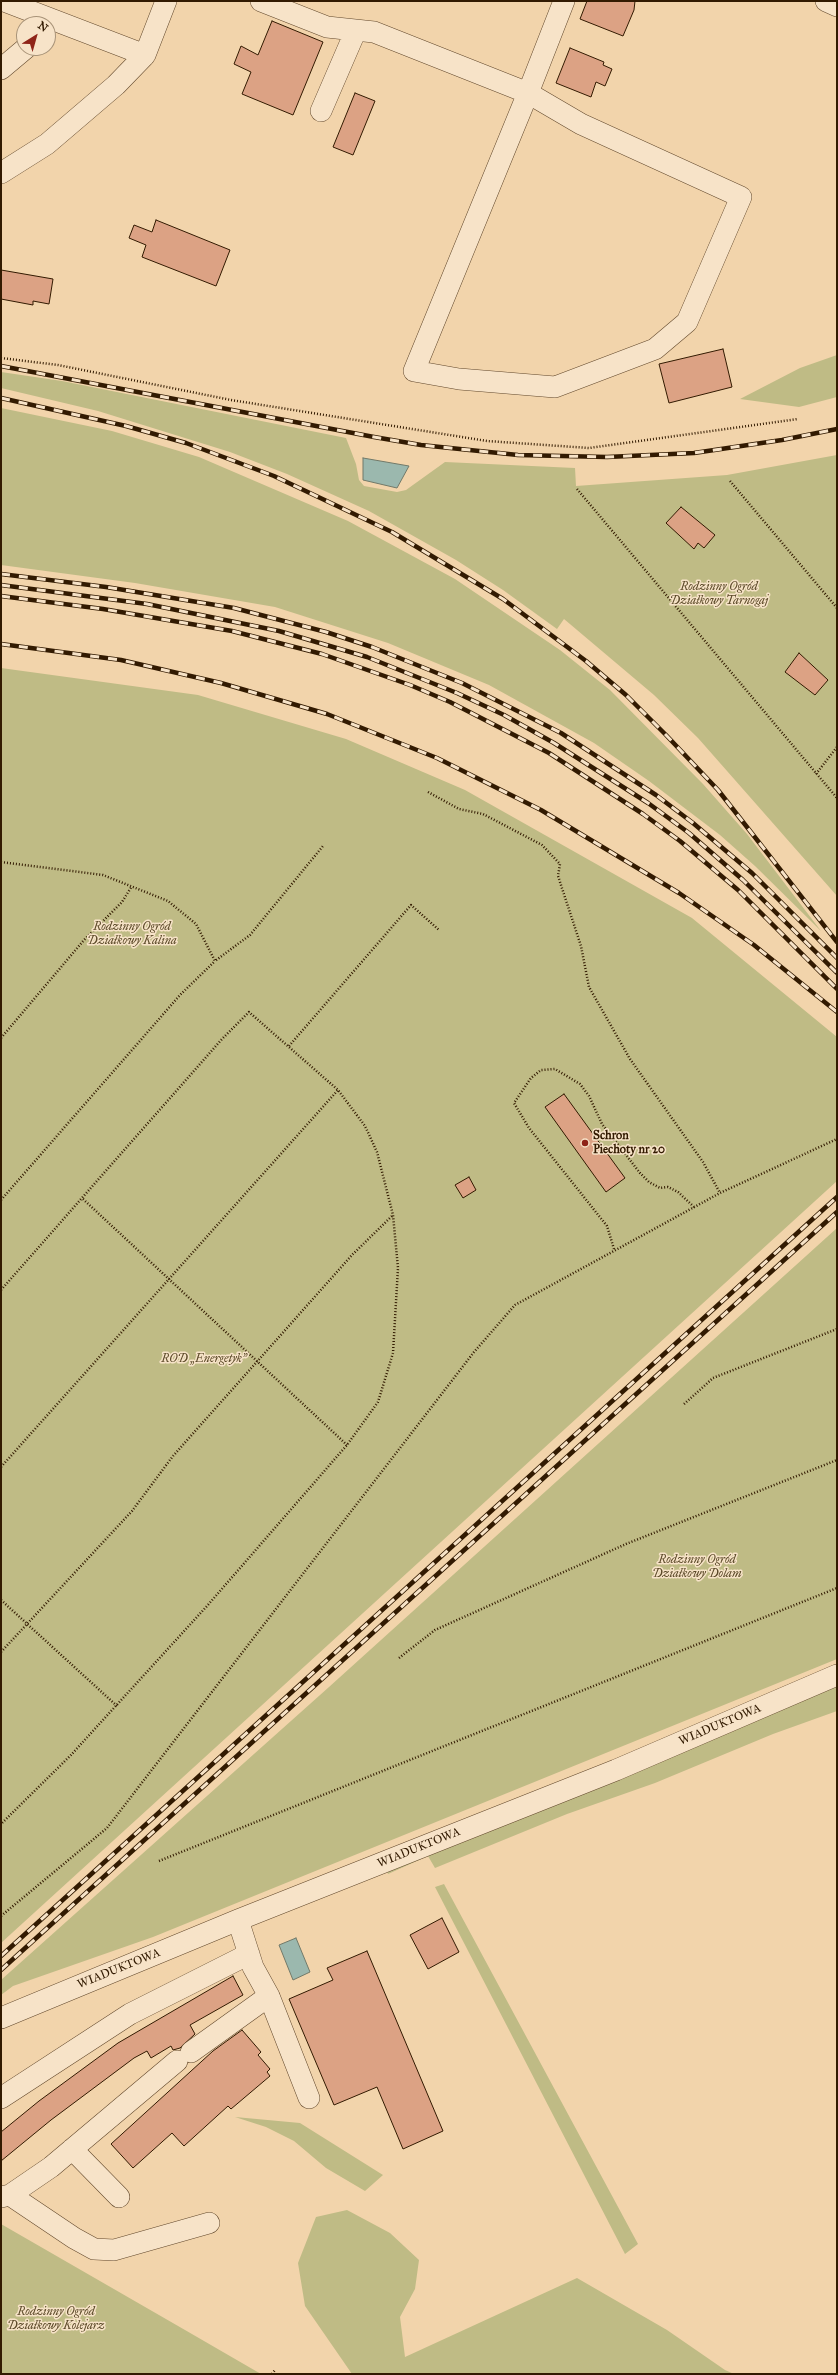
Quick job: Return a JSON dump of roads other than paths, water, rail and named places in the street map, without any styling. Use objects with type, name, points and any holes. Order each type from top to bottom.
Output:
[{"type":"street","points":[[4,1],[34,16]]},
{"type":"street","points":[[1,173],[47,144],[116,85],[145,55],[166,1]]},
{"type":"street","points":[[261,1],[327,26],[374,32],[528,93],[581,124],[741,197],[687,322],[654,349],[555,386],[459,379],[414,371],[528,93],[564,1]]},
{"type":"street","points":[[826,1],[837,6]]},
{"type":"street","points":[[56,25],[145,55]]},
{"type":"street","points":[[321,111],[356,30]]},
{"type":"street","points":[[1,69],[16,56]]},
{"type":"street","name":"WIADUKTOWA","points":[[1,2018],[238,1920],[616,1770],[837,1675]]},
{"type":"street","points":[[238,1920],[248,1954],[269,1996],[309,2098]]},
{"type":"street","points":[[1,2098],[130,2014],[248,1954]]},
{"type":"street","points":[[209,2223],[114,2250],[94,2249],[6,2196],[72,2149],[184,2056],[269,1996]]},
{"type":"street","points":[[72,2149],[118,2197]]},
{"type":"water","points":[[363,458],[409,466],[397,488],[363,480]]},
{"type":"water","points":[[296,1938],[310,1972],[293,1980],[279,1945]]},
{"type":"railway","points":[[1,366],[374,437],[421,445],[518,455],[607,457],[694,453],[782,440],[837,429]]},
{"type":"railway","points":[[1,398],[126,426],[186,443],[274,476],[392,532],[503,599],[586,661],[626,695],[666,735],[718,790],[837,942]]},
{"type":"railway","points":[[1,574],[106,587],[234,608],[326,632],[372,647],[462,683],[561,733],[656,795],[693,823],[752,873],[837,958]]},
{"type":"railway","points":[[1,585],[147,604],[279,631],[367,657],[457,693],[504,715],[554,743],[648,803],[689,833],[743,880],[837,973]]},
{"type":"railway","points":[[1,596],[103,609],[232,631],[322,654],[410,685],[450,702],[549,753],[643,814],[680,841],[738,890],[837,989]]},
{"type":"railway","points":[[1,644],[121,660],[221,683],[327,714],[437,758],[541,810],[679,893],[754,945],[837,1012]]},
{"type":"railway","points":[[1,1956],[837,1197]]},
{"type":"railway","points":[[1,1970],[837,1212]]},
{"type":"place","name":"Schron Piechoty nr 20","points":[[585,1143]]},
{"type":"park label","name":"Rodzinny Ogród Działkowy Tarnogaj","points":[[719,594]]},
{"type":"park label","name":"Rodzinny Ogród Działkowy Kalina","points":[[132,934]]},
{"type":"park label","name":"ROD „Energetyk”","points":[[204,1359]]},
{"type":"park label","name":"Rodzinny Ogród Działkowy Dolam","points":[[697,1567]]},
{"type":"park label","name":"Rodzinny Ogród Działkowy Kolejarz","points":[[56,2319]]}]
